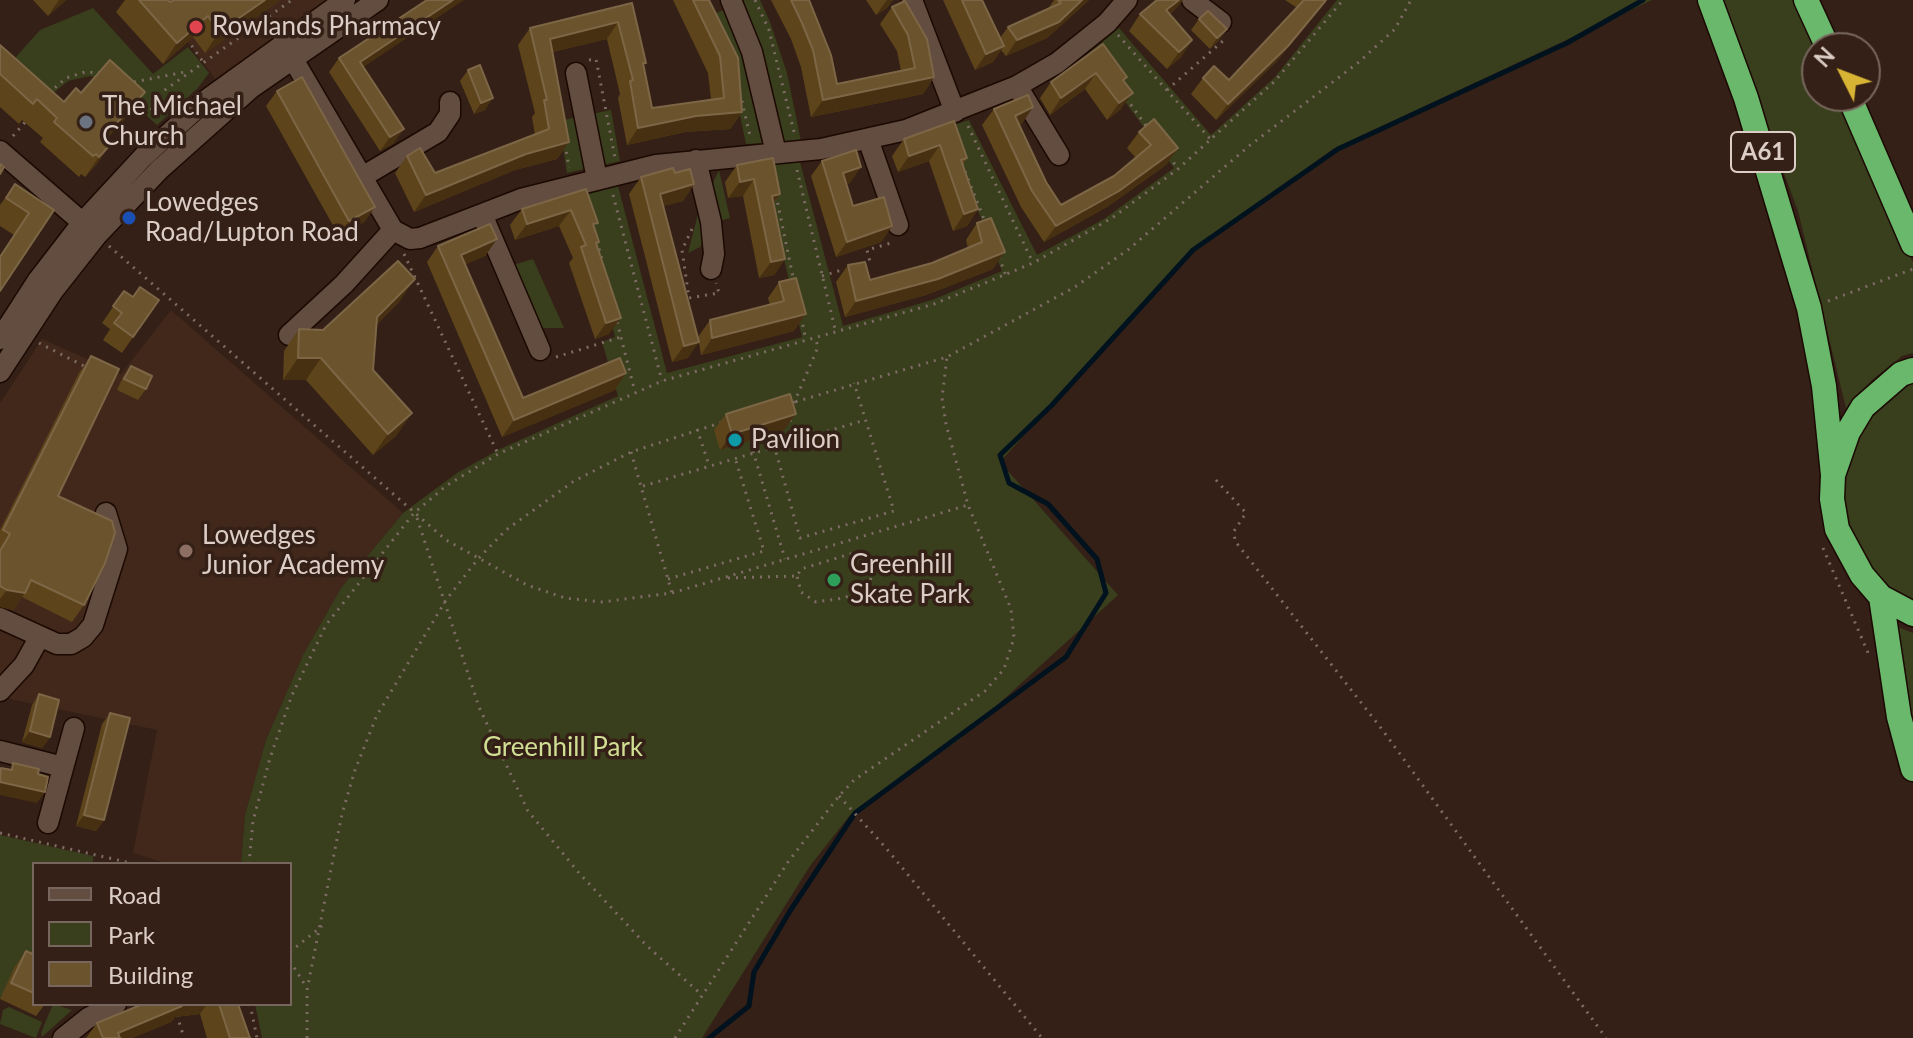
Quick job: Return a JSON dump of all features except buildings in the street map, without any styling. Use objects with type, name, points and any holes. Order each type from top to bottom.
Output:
[{"type":"highway","name":"A61","points":[[1710,0],[1746,98],[1809,308],[1824,386],[1833,475]]},
{"type":"highway","points":[[1806,0],[1821,32]]},
{"type":"highway","points":[[1856,112],[1913,244]]},
{"type":"highway","points":[[1913,370],[1901,374],[1863,407],[1848,432],[1833,475],[1832,499],[1841,539],[1862,575],[1881,597],[1913,614]]},
{"type":"highway","points":[[1881,597],[1899,717],[1913,769]]},
{"type":"street","points":[[0,339],[38,280],[90,229],[345,0]]},
{"type":"street","points":[[0,372],[90,229],[175,129],[288,50],[378,0]]},
{"type":"street","points":[[731,0],[789,152]]},
{"type":"street","points":[[913,0],[958,111]]},
{"type":"street","points":[[288,50],[393,230],[400,237],[420,238],[481,212],[603,177],[696,160],[789,152],[868,139],[958,111],[1017,86],[1057,63],[1107,23],[1127,0]]},
{"type":"street","points":[[1192,0],[1221,22]]},
{"type":"street","points":[[576,73],[603,177]]},
{"type":"street","points":[[1017,86],[1059,155]]},
{"type":"street","points":[[362,177],[438,132],[450,114],[450,102]]},
{"type":"street","points":[[868,139],[898,225]]},
{"type":"street","points":[[0,151],[90,229]]},
{"type":"street","points":[[696,160],[711,222],[714,254],[711,269]]},
{"type":"street","points":[[481,212],[540,350]]},
{"type":"street","points":[[289,335],[344,284],[393,230]]},
{"type":"street","points":[[0,618],[39,638],[71,644],[93,625],[117,549],[106,513]]},
{"type":"street","points":[[0,691],[24,665],[39,638]]},
{"type":"street","points":[[48,823],[74,728]]},
{"type":"street","points":[[0,751],[63,767]]},
{"type":"street","points":[[63,1038],[88,1018],[112,1006]]},
{"type":"path","points":[[145,104],[292,0]]},
{"type":"path","points":[[755,0],[769,30],[789,152],[836,333]]},
{"type":"path","points":[[249,862],[253,821],[292,695],[326,625],[415,513],[446,486],[498,454],[662,381],[934,304],[1033,263],[1112,218],[1178,169],[1275,81],[1343,0]]},
{"type":"path","points":[[795,439],[786,405],[947,357],[1075,287],[1129,249],[1249,146],[1359,62],[1395,29],[1411,0]]},
{"type":"path","points":[[1167,90],[1214,52],[1232,32],[1221,22]]},
{"type":"path","points":[[1107,23],[1211,140]]},
{"type":"path","points":[[185,37],[203,62]]},
{"type":"path","points":[[122,84],[190,71]]},
{"type":"path","points":[[44,99],[66,78],[85,72],[112,77]]},
{"type":"path","points":[[737,81],[754,155]]},
{"type":"path","points":[[1122,93],[1150,131]]},
{"type":"path","points":[[133,94],[175,129]]},
{"type":"path","points":[[958,111],[1033,263]]},
{"type":"path","points":[[0,151],[26,120]]},
{"type":"path","points":[[1169,156],[1178,169]]},
{"type":"path","points":[[961,160],[989,232]]},
{"type":"path","points":[[603,177],[662,381]]},
{"type":"path","points":[[774,185],[796,294]]},
{"type":"path","points":[[822,276],[870,262],[867,250],[902,240],[898,225]]},
{"type":"path","points":[[90,229],[446,540],[527,585],[565,598],[602,602],[672,593],[968,505]]},
{"type":"path","points":[[594,229],[606,275]]},
{"type":"path","points":[[393,230],[498,454]]},
{"type":"path","points":[[995,247],[1006,276]]},
{"type":"path","points":[[1822,304],[1913,269]]},
{"type":"path","points":[[800,309],[806,340]]},
{"type":"path","points":[[617,322],[635,392]]},
{"type":"path","points":[[23,334],[87,367]]},
{"type":"path","points":[[540,350],[544,360],[621,337]]},
{"type":"path","points":[[794,403],[818,347],[816,338]]},
{"type":"path","points":[[675,1038],[788,862],[839,796],[854,780],[976,698],[1004,669],[1014,638],[1011,609],[968,505],[946,424],[942,398],[947,357]]},
{"type":"path","points":[[774,445],[800,538],[894,511],[854,383]]},
{"type":"path","points":[[643,486],[865,420]]},
{"type":"path","points":[[307,1038],[307,990],[339,828],[355,770],[377,715],[446,600],[478,559],[540,503],[610,461],[726,421]]},
{"type":"path","points":[[697,429],[709,465]]},
{"type":"path","points":[[753,451],[785,560]]},
{"type":"path","points":[[631,452],[672,593]]},
{"type":"path","points":[[668,579],[764,551],[735,457]]},
{"type":"path","points":[[1216,480],[1246,513],[1234,531],[1235,541],[1384,732],[1606,1038]]},
{"type":"path","points":[[415,513],[479,707],[528,811],[579,873],[647,946],[702,995]]},
{"type":"path","points":[[860,551],[871,576],[870,584],[865,589],[844,598],[816,602],[801,592],[797,576],[801,569],[860,551]]},
{"type":"path","points":[[724,578],[797,576]]},
{"type":"path","points":[[839,796],[1042,1038]]},
{"type":"path","points":[[0,833],[126,862]]},
{"type":"path","points":[[292,950],[322,926]]},
{"type":"path","points":[[292,964],[307,990]]},
{"type":"path","points":[[176,1006],[184,1038]]},
{"type":"path","points":[[250,1006],[257,1038]]},
{"type":"shaded area","points":[[156,0],[345,0],[222,88]]},
{"type":"shaded area","name":"Lowedges Junior Academy","points":[[171,310],[403,513],[341,588],[303,655],[266,740],[245,815],[241,862],[162,862],[133,853],[157,730],[6,698],[0,702],[0,403],[42,339],[121,374]]},
{"type":"green space","points":[[745,0],[760,0],[770,22],[787,73],[801,141],[746,144],[737,101],[710,16]]},
{"type":"green space","name":"Greenhill Park","points":[[1337,0],[1652,0],[1333,149],[1189,252],[1000,462],[1118,595],[960,739],[850,815],[810,866],[702,1038],[262,1038],[255,1006],[292,1006],[292,862],[241,862],[245,815],[266,740],[303,655],[341,588],[403,513],[457,473],[500,449],[618,396],[602,342],[615,337],[579,193],[618,186],[667,373],[802,337],[762,163],[800,162],[843,326],[932,300],[1002,271],[945,128],[969,120],[1037,255],[1104,219],[1174,168],[1089,53],[1119,28],[1211,135],[1275,77]]},
{"type":"green space","points":[[1720,0],[1793,0],[1808,32],[1801,32],[1801,112],[1845,112],[1893,229],[1913,262],[1913,353],[1902,356],[1872,380],[1846,408],[1798,211]]},
{"type":"green space","points":[[93,8],[153,74],[188,47],[209,73],[197,89],[157,125],[108,81],[90,76],[68,81],[52,94],[15,58],[40,30]]},
{"type":"green space","points":[[611,110],[620,161],[567,173],[559,121]]},
{"type":"green space","points":[[719,170],[730,218],[705,225],[706,237],[700,247],[688,253],[698,214]]},
{"type":"green space","points":[[533,259],[564,328],[540,328],[513,265]]},
{"type":"green space","points":[[1913,382],[1913,603],[1884,585],[1854,548],[1841,496],[1844,466],[1870,415],[1891,394]]},
{"type":"green space","points":[[1893,625],[1913,633],[1913,726]]},
{"type":"green space","points":[[0,835],[93,856],[93,862],[32,862],[32,966],[0,999]]},
{"type":"green space","points":[[52,1006],[72,1010],[42,1037]]},
{"type":"green space","points":[[9,1007],[42,1022],[36,1038],[0,1024],[3,1010]]},
{"type":"waterway","points":[[709,1038],[749,1006],[754,972],[855,813],[1066,657],[1106,593],[1097,559],[1048,504],[1009,483],[1000,455],[1051,406],[1193,250],[1338,149],[1567,43],[1643,0]]},
{"type":"place","name":"Rowlands Pharmacy","points":[[196,27]]},
{"type":"place","name":"The Michael Church","points":[[86,122]]},
{"type":"place","name":"Lowedges Road/Lupton Road","points":[[129,218]]},
{"type":"place","name":"Pavilion","points":[[735,440]]},
{"type":"place","name":"Lowedges Junior Academy","points":[[186,551]]},
{"type":"place","name":"Greenhill Skate Park","points":[[834,580]]}]
